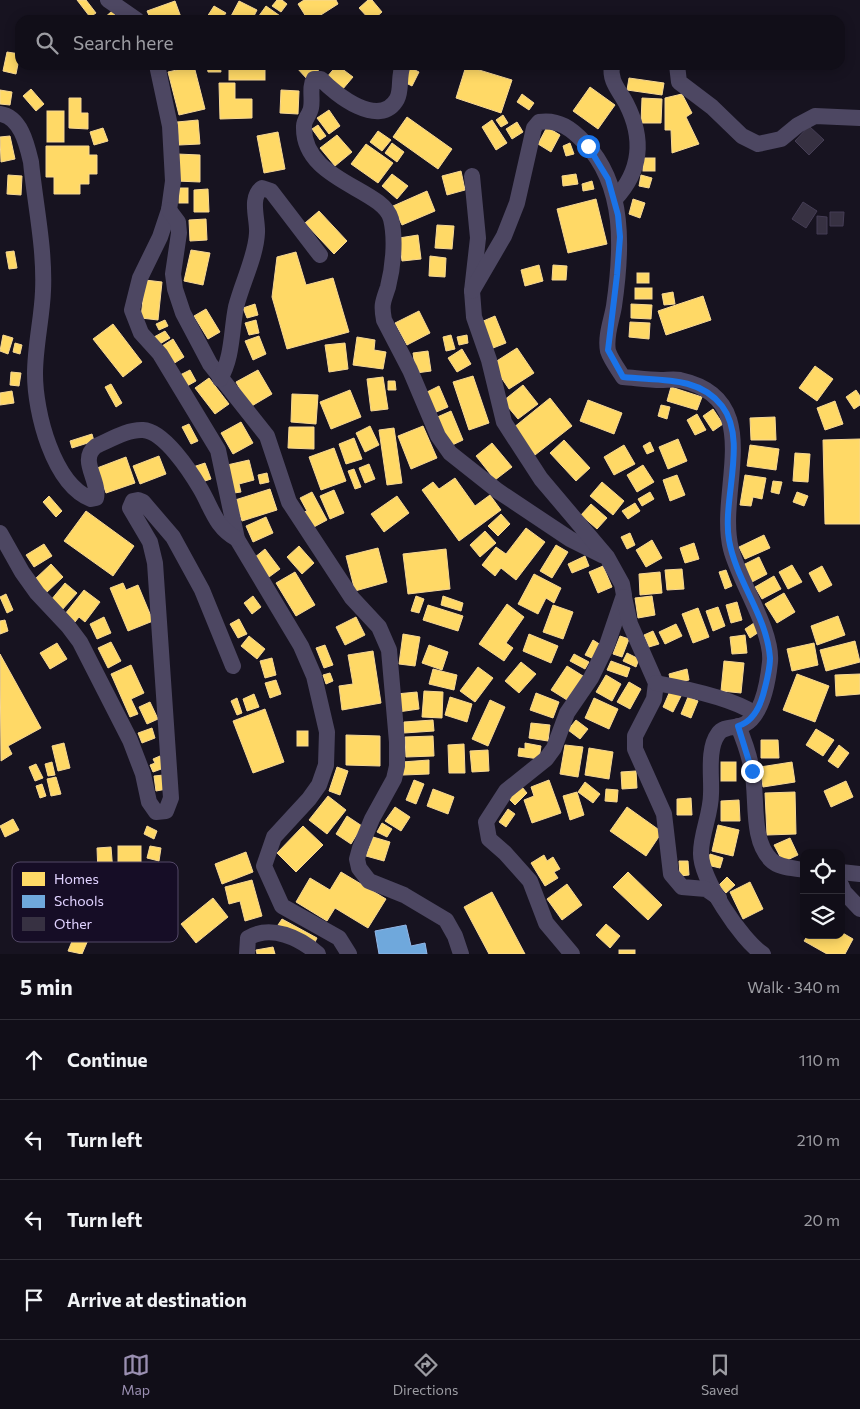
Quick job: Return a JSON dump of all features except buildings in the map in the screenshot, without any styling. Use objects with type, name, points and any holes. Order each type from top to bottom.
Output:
[{"type":"street","points":[[108,0],[130,15]]},
{"type":"street","points":[[158,70],[170,126],[172,181],[169,210],[160,237],[140,278],[133,297],[132,310],[141,333],[160,354],[218,450],[237,540],[302,646],[314,676],[327,732],[326,765],[319,785],[309,799],[274,837],[264,866],[282,906],[339,938],[349,954]]},
{"type":"street","points":[[400,70],[396,100],[392,105],[376,111],[352,104],[333,92],[321,79],[314,79],[311,109],[304,125],[307,144],[326,170],[343,183],[373,199],[390,217],[393,245],[388,288],[381,303],[384,320],[443,445],[498,491],[570,539],[607,557]]},
{"type":"street","points":[[612,70],[612,80],[637,126],[638,140],[634,169],[623,190],[614,199]]},
{"type":"street","points":[[677,70],[678,82],[712,107],[742,136],[758,144],[781,139],[798,124],[815,116],[860,118]]},
{"type":"street","points":[[0,114],[13,119],[19,128],[27,143],[31,162],[43,291],[35,384],[38,407],[58,468],[82,496],[91,499],[96,498],[96,482],[89,463],[91,450],[96,446],[136,430],[151,432],[168,445],[192,475],[221,528],[237,540]]},
{"type":"street","points":[[472,291],[504,236],[518,203],[532,134],[539,122],[557,122],[567,126],[577,134],[600,163],[618,215],[620,237],[608,350],[613,362],[623,377],[679,380],[707,392],[723,407],[733,429],[734,442],[727,511],[729,541],[733,557],[765,635],[770,660],[762,700],[754,713],[746,723],[727,727],[718,734],[714,744],[711,798],[701,852],[702,865],[720,898],[747,940],[762,954]]},
{"type":"street","points":[[472,176],[478,238],[472,291],[474,317],[489,360],[504,422],[541,479],[607,557],[622,584],[630,624],[656,683],[654,699],[634,742],[639,763],[664,814],[671,874],[682,887],[706,889],[720,898]]},
{"type":"street","points":[[220,379],[230,357],[236,308],[249,262],[256,248],[258,231],[255,202],[258,191],[262,188],[271,190],[320,255]]},
{"type":"street","points":[[169,210],[178,222],[179,233],[174,259],[174,289],[188,322],[220,379],[267,436],[289,502],[352,598],[379,627],[389,650],[397,742],[397,766],[394,779],[372,819],[360,848],[357,858],[359,868],[370,881],[404,895],[446,920],[455,936],[461,954]]},
{"type":"street","points":[[0,532],[22,572],[37,593],[68,626],[80,642],[130,740],[143,774],[149,802],[156,812],[166,811],[171,798],[156,572],[150,542],[130,508],[133,502],[138,500],[143,502],[173,537],[202,590],[234,666]]},
{"type":"street","points":[[572,954],[546,923],[530,881],[505,853],[489,839],[486,822],[506,791],[546,759],[554,748],[567,713],[591,678],[607,645],[624,595]]},
{"type":"street","points":[[656,683],[683,688],[754,713]]},
{"type":"street","points":[[738,726],[752,771],[758,826],[765,853],[773,862],[782,866],[800,869]]},
{"type":"street","points":[[845,872],[860,874]]},
{"type":"street","points":[[845,893],[860,909]]},
{"type":"street","points":[[246,954],[248,938],[262,933],[277,933],[296,939],[318,954]]},
{"type":"route","points":[[588,146],[608,179],[618,215],[620,237],[608,350],[613,362],[623,377],[679,380],[707,392],[723,407],[733,429],[734,442],[730,473],[727,529],[733,557],[765,635],[770,660],[762,700],[746,723],[738,726],[752,771]]}]
